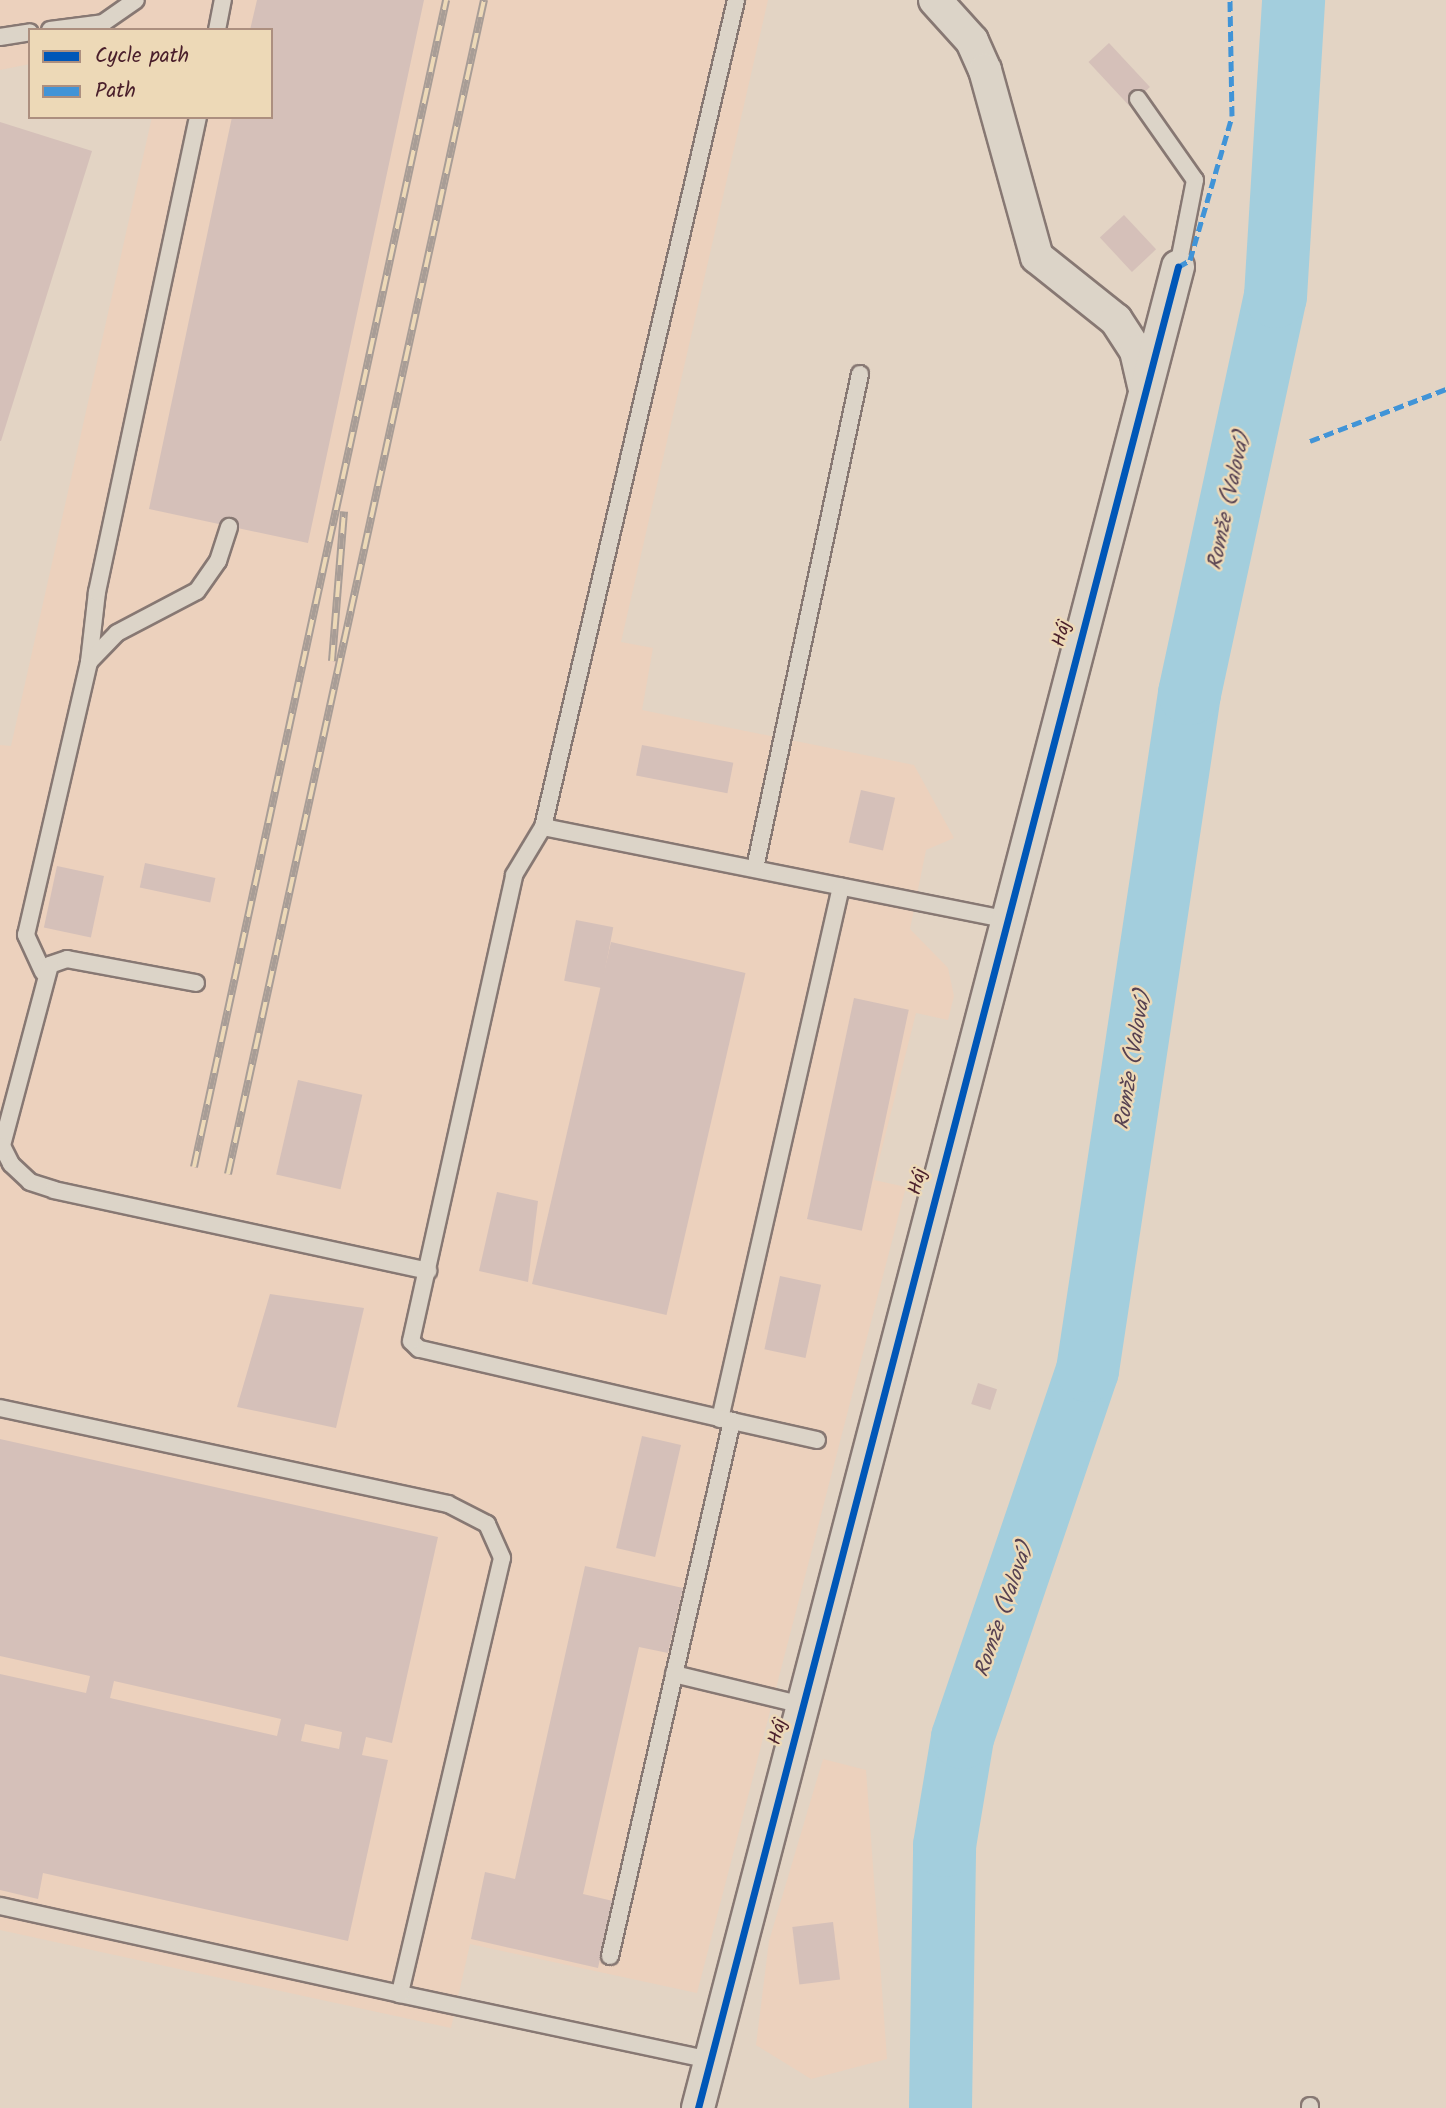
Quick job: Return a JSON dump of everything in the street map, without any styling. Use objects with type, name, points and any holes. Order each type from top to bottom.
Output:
[{"type":"street","points":[[935,0],[972,41],[985,70],[1037,257],[1121,326],[1141,365],[1144,391]]},
{"type":"street","name":"Háj","points":[[698,2108],[1003,919],[1178,267]]},
{"type":"lane","points":[[65,28],[103,23],[136,0]]},
{"type":"lane","points":[[217,28],[223,0]]},
{"type":"lane","points":[[736,0],[543,827],[514,875],[411,1341],[418,1349],[817,1440]]},
{"type":"lane","points":[[0,37],[28,32]]},
{"type":"lane","points":[[1138,99],[1195,180],[1178,267]]},
{"type":"lane","points":[[198,119],[97,592],[89,662],[26,935],[43,972],[2,1146],[30,1182],[428,1271]]},
{"type":"lane","points":[[755,868],[860,374]]},
{"type":"lane","points":[[89,662],[117,633],[197,591],[218,561],[229,527]]},
{"type":"lane","points":[[543,827],[1003,919]]},
{"type":"lane","points":[[610,1956],[674,1674],[841,887]]},
{"type":"lane","points":[[43,972],[67,959],[196,983]]},
{"type":"lane","points":[[0,1408],[448,1504],[495,1530],[502,1558],[400,1994]]},
{"type":"lane","points":[[674,1674],[803,1705]]},
{"type":"lane","points":[[0,1906],[710,2060]]},
{"type":"shaded area","points":[[0,0],[768,0],[621,642],[653,648],[642,710],[914,765],[954,838],[926,850],[910,929],[948,968],[954,996],[948,1020],[916,1013],[874,1180],[906,1187],[697,1993],[470,1944],[451,2028],[0,1930],[0,745],[11,746],[152,119],[273,119],[273,28],[28,28],[28,64],[0,70]]},
{"type":"shaded area","points":[[823,1759],[866,1770],[887,2059],[811,2079],[756,2045],[769,1941]]},
{"type":"building","points":[[257,0],[424,0],[308,543],[149,509],[232,119],[273,119],[273,28],[250,28]]},
{"type":"building","points":[[1109,43],[1150,87],[1129,106],[1089,62]]},
{"type":"building","points":[[0,122],[92,151],[1,441],[0,441]]},
{"type":"building","points":[[1124,215],[1156,249],[1132,272],[1100,238]]},
{"type":"building","points":[[642,745],[733,763],[727,793],[636,775]]},
{"type":"building","points":[[861,790],[895,798],[883,850],[849,843]]},
{"type":"building","points":[[145,863],[215,878],[210,902],[140,887]]},
{"type":"building","points":[[57,866],[104,876],[91,938],[44,928]]},
{"type":"building","points":[[576,920],[613,927],[601,988],[564,981]]},
{"type":"building","points":[[611,942],[745,973],[667,1315],[532,1284]]},
{"type":"building","points":[[854,998],[909,1010],[862,1231],[807,1219]]},
{"type":"building","points":[[298,1080],[362,1095],[340,1189],[276,1175]]},
{"type":"building","points":[[497,1192],[538,1201],[528,1282],[479,1271]]},
{"type":"building","points":[[780,1276],[821,1285],[805,1358],[764,1349]]},
{"type":"building","points":[[270,1294],[364,1308],[336,1428],[237,1407]]},
{"type":"building","points":[[978,1383],[997,1389],[990,1410],[971,1404]]},
{"type":"building","points":[[642,1436],[681,1445],[655,1557],[616,1548]]},
{"type":"building","points":[[0,1439],[438,1537],[392,1743],[366,1737],[362,1755],[388,1760],[348,1941],[43,1873],[38,1899],[0,1890],[0,1674],[86,1693],[90,1676],[0,1656]],"holes":[[[114,1681],[281,1719],[277,1736],[110,1698]],[[305,1724],[342,1732],[339,1749],[301,1741]]]},
{"type":"building","points":[[585,1566],[683,1588],[668,1653],[639,1647],[583,1894],[613,1901],[598,1968],[471,1939],[485,1872],[515,1879]]},
{"type":"building","points":[[833,1922],[840,1980],[799,1985],[792,1927]]},
{"type":"waterway","name":"Romže (Valová)","points":[[940,2108],[944,1845],[962,1737],[1087,1370],[1189,693],[1275,296],[1293,0]]},
{"type":"railway","points":[[194,1167],[446,0]]},
{"type":"railway","points":[[228,1174],[484,0]]},
{"type":"railway","points":[[332,661],[344,511]]},
{"type":"marked path","points":[[1178,267],[1190,260],[1232,116],[1230,0]]},
{"type":"marked path","points":[[1310,441],[1446,389]]},
{"type":"cycle path","points":[[698,2108],[1178,267]]}]
